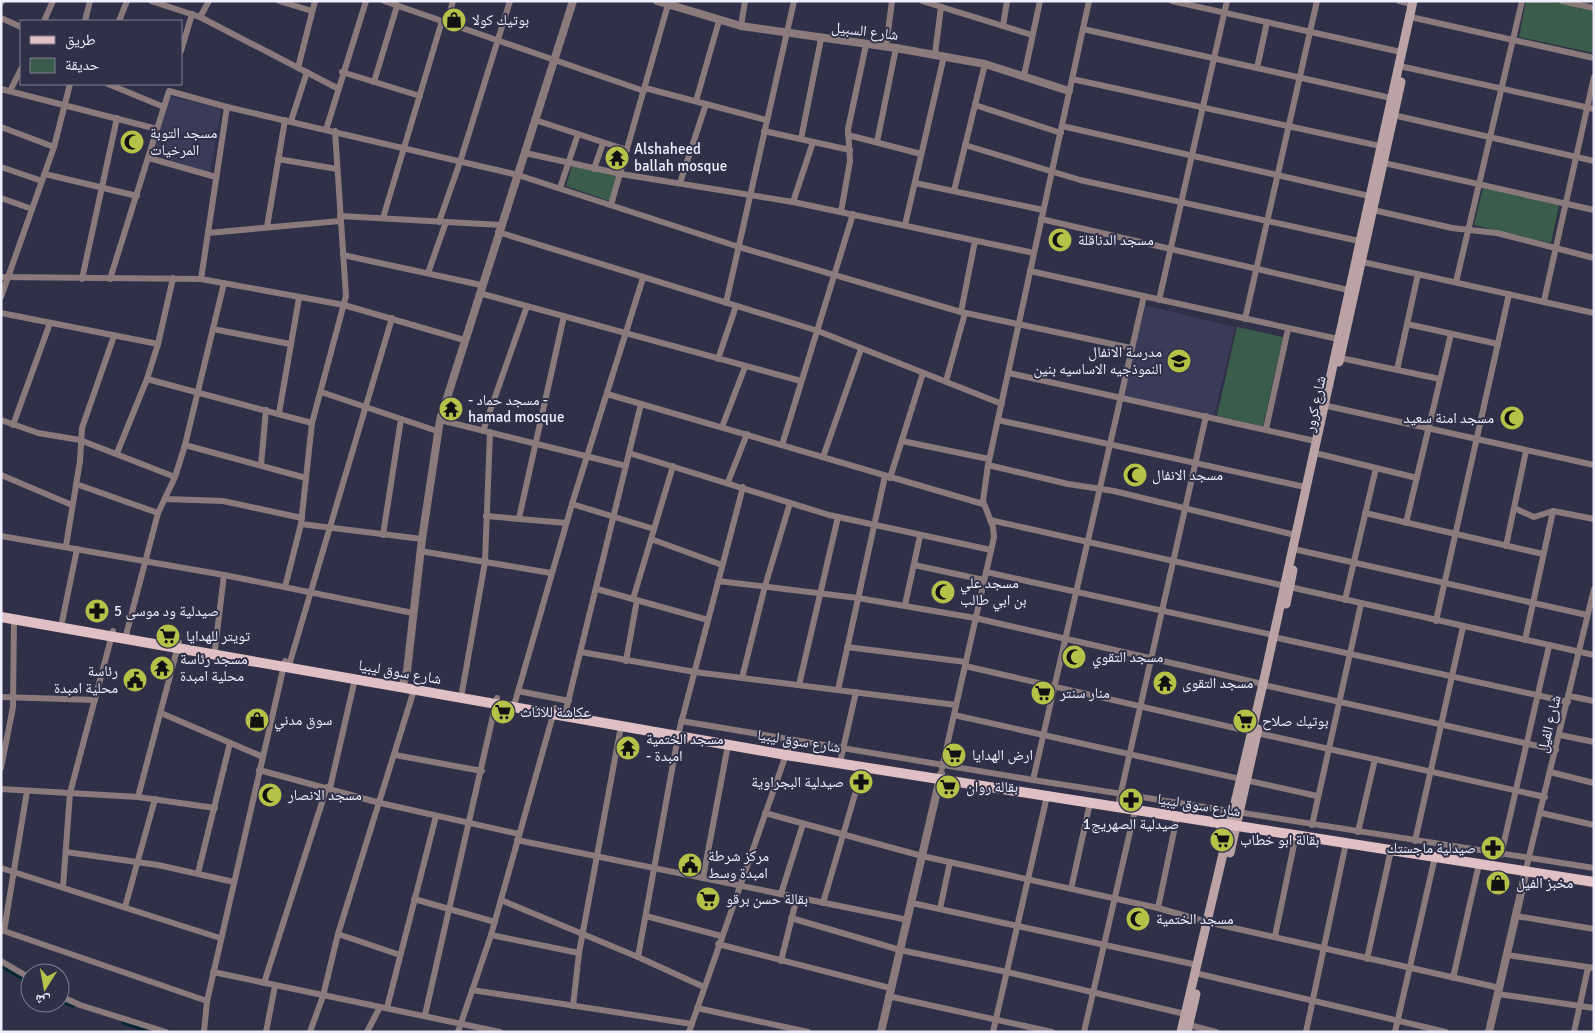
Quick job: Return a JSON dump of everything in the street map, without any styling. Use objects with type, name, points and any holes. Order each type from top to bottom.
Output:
[{"type":"main road","name":"شارع كرور","points":[[1337,357],[1338,339],[1348,290],[1373,210],[1384,163],[1415,18],[1415,2]]},
{"type":"main road","name":"شارع كرور","points":[[1286,586],[1298,550],[1326,406],[1358,261],[1359,241],[1415,2]]},
{"type":"main road","name":"شارع كرور","points":[[1210,922],[1276,637],[1315,441],[1326,406]]},
{"type":"main road","name":"شارع سوق ليبيا","points":[[1,612],[62,622],[112,634]]},
{"type":"main road","name":"شارع سوق ليبيا","points":[[1,618],[126,636],[286,663],[356,679],[462,692],[496,701],[561,709],[679,729],[863,767],[942,773],[1120,797],[1296,835],[1479,864],[1527,865],[1594,882]]},
{"type":"main road","name":"شارع سوق ليبيا","points":[[178,645],[215,649],[403,685],[414,690],[561,709],[622,726],[679,729],[728,745],[787,752],[842,754],[1090,803],[1177,817],[1233,820],[1594,876]]},
{"type":"main road","points":[[1181,1032],[1198,971],[1226,841],[1233,820]]},
{"type":"main road","points":[[1188,1029],[1198,971]]},
{"type":"street","points":[[44,20],[53,1]]},
{"type":"street","points":[[85,20],[90,1]]},
{"type":"street","points":[[119,20],[127,1]]},
{"type":"street","points":[[151,1],[192,14],[337,88]]},
{"type":"street","points":[[200,18],[209,1]]},
{"type":"street","points":[[279,1],[312,10]]},
{"type":"street","points":[[298,68],[315,1]]},
{"type":"street","points":[[326,130],[337,88],[366,1]]},
{"type":"street","points":[[385,1],[499,42],[645,89],[766,120]]},
{"type":"street","points":[[382,218],[444,22],[453,1]]},
{"type":"street","points":[[428,273],[510,1]]},
{"type":"street","points":[[403,685],[437,431],[499,228],[518,175],[573,1]]},
{"type":"street","name":"شارع السبيل","points":[[657,1],[741,26],[785,34],[935,54],[985,64],[1069,91]]},
{"type":"street","points":[[741,26],[745,1]]},
{"type":"street","points":[[726,303],[785,34],[794,1]]},
{"type":"street","points":[[886,47],[892,1]]},
{"type":"street","points":[[922,1],[1032,35]]},
{"type":"street","points":[[1003,26],[1007,1]]},
{"type":"street","points":[[1024,76],[1040,1]]},
{"type":"street","points":[[881,1032],[942,773],[991,550],[994,532],[983,504],[988,462],[1089,1]]},
{"type":"street","points":[[1172,1],[1402,52]]},
{"type":"street","points":[[1159,300],[1226,1]]},
{"type":"street","points":[[1245,319],[1316,1]]},
{"type":"street","points":[[1399,1],[1415,2]]},
{"type":"street","points":[[1456,282],[1522,1]]},
{"type":"street","points":[[1562,1],[1594,8]]},
{"type":"street","points":[[611,205],[668,3]]},
{"type":"street","points":[[374,82],[397,6]]},
{"type":"street","points":[[935,54],[942,7]]},
{"type":"street","points":[[182,48],[192,14]]},
{"type":"street","points":[[1,18],[20,27]]},
{"type":"street","points":[[1415,18],[1594,58]]},
{"type":"street","points":[[696,101],[719,21]]},
{"type":"street","points":[[1257,68],[1267,22]]},
{"type":"street","points":[[1083,29],[1391,98]]},
{"type":"street","points":[[801,139],[821,39]]},
{"type":"street","points":[[841,212],[850,161],[848,134],[866,45]]},
{"type":"street","points":[[878,142],[896,48]]},
{"type":"street","points":[[905,225],[944,56]]},
{"type":"street","points":[[954,191],[985,64]]},
{"type":"street","points":[[1404,67],[1590,108]]},
{"type":"street","points":[[10,91],[20,72]]},
{"type":"street","points":[[267,227],[278,159],[288,120],[306,72]]},
{"type":"street","points":[[342,72],[420,96]]},
{"type":"street","points":[[1544,301],[1576,157],[1590,108],[1594,77]]},
{"type":"street","points":[[1072,79],[1380,146]]},
{"type":"street","points":[[1,297],[4,278],[32,209],[54,147],[70,85]]},
{"type":"street","points":[[110,85],[164,107]]},
{"type":"street","points":[[110,279],[171,85]]},
{"type":"street","points":[[1,89],[157,129]]},
{"type":"street","points":[[169,91],[226,107],[518,175],[739,248],[963,312],[1019,326],[1131,348]]},
{"type":"street","points":[[680,183],[706,104]]},
{"type":"street","points":[[975,105],[1061,129],[1369,196]]},
{"type":"street","points":[[201,280],[226,107]]},
{"type":"street","points":[[1394,115],[1594,161]]},
{"type":"street","points":[[82,279],[117,118]]},
{"type":"street","points":[[535,120],[627,150]]},
{"type":"street","points":[[1,127],[54,147]]},
{"type":"street","points":[[285,587],[301,521],[312,423],[346,296],[335,131]]},
{"type":"street","points":[[764,131],[850,150]]},
{"type":"street","points":[[560,188],[578,134]]},
{"type":"street","points":[[848,134],[922,154]]},
{"type":"street","points":[[793,202],[813,142]]},
{"type":"street","points":[[594,168],[603,143]]},
{"type":"street","points":[[965,145],[1099,185],[1181,201],[1359,241]]},
{"type":"street","points":[[525,153],[620,174],[793,202],[1034,253]]},
{"type":"street","points":[[148,158],[216,178]]},
{"type":"street","points":[[278,159],[337,169]]},
{"type":"street","points":[[1384,163],[1594,210]]},
{"type":"street","points":[[1,167],[42,181]]},
{"type":"street","points":[[45,174],[137,196]]},
{"type":"street","points":[[915,183],[1043,210]]},
{"type":"street","points":[[1,198],[32,209]]},
{"type":"street","points":[[1373,210],[1469,230],[1497,233],[1594,258]]},
{"type":"street","points":[[782,445],[853,214]]},
{"type":"street","points":[[208,233],[340,219],[382,218],[499,228],[643,278],[818,331],[1002,404]]},
{"type":"street","points":[[1041,220],[1348,290]]},
{"type":"street","points":[[946,381],[963,312],[975,241]]},
{"type":"street","points":[[343,255],[428,273],[528,306],[801,381]]},
{"type":"street","points":[[1358,261],[1594,313]]},
{"type":"street","points":[[1030,271],[1338,339]]},
{"type":"street","points":[[1398,370],[1418,274]]},
{"type":"street","points":[[4,278],[173,278],[224,283],[344,305],[464,340]]},
{"type":"street","points":[[117,453],[147,380],[158,344],[173,278]]},
{"type":"street","points":[[515,702],[566,523],[643,278]]},
{"type":"street","points":[[126,636],[144,560],[158,513],[175,477],[185,445],[224,283]]},
{"type":"street","points":[[1436,621],[1454,536],[1478,440],[1509,294]]},
{"type":"street","points":[[1033,780],[1144,296]]},
{"type":"street","points":[[279,413],[299,298]]},
{"type":"street","points":[[462,692],[485,562],[487,431],[528,306]]},
{"type":"street","points":[[718,359],[736,306]]},
{"type":"street","points":[[1,313],[158,344]]},
{"type":"street","points":[[519,518],[564,316]]},
{"type":"street","points":[[204,1032],[206,1001],[220,938],[286,663],[312,592],[392,318]]},
{"type":"street","points":[[13,424],[50,323]]},
{"type":"street","points":[[1407,324],[1498,344]]},
{"type":"street","points":[[213,329],[290,344]]},
{"type":"street","points":[[1266,429],[1288,329]]},
{"type":"street","points":[[1406,523],[1451,334]]},
{"type":"street","points":[[66,546],[80,461],[82,428],[114,336]]},
{"type":"street","points":[[823,457],[861,348]]},
{"type":"street","points":[[1337,357],[1440,379]]},
{"type":"street","points":[[722,427],[745,367]]},
{"type":"street","points":[[838,690],[873,526],[923,373]]},
{"type":"street","points":[[1009,373],[1315,441]]},
{"type":"street","points":[[147,380],[312,423]]},
{"type":"street","points":[[321,392],[437,431]]},
{"type":"street","points":[[607,394],[983,504]]},
{"type":"street","points":[[458,1032],[495,922],[518,837],[580,652],[641,404]]},
{"type":"street","points":[[1326,406],[1594,465]]},
{"type":"street","points":[[262,465],[266,410]]},
{"type":"street","points":[[942,773],[1033,780],[1120,797],[1206,416]]},
{"type":"street","points":[[383,535],[400,418]]},
{"type":"street","points":[[1,420],[50,436],[80,440],[175,477]]},
{"type":"street","points":[[440,420],[626,466]]},
{"type":"street","points":[[998,420],[1305,487]]},
{"type":"street","points":[[728,482],[747,434]]},
{"type":"street","points":[[902,441],[1068,484],[1100,489],[1295,535]]},
{"type":"street","points":[[185,445],[306,478]]},
{"type":"street","points":[[1506,546],[1526,451]]},
{"type":"street","points":[[629,453],[728,482],[838,518],[991,550]]},
{"type":"street","points":[[1318,454],[1417,478]]},
{"type":"street","points":[[626,661],[635,599],[650,539],[673,466]]},
{"type":"street","points":[[1345,600],[1376,468]]},
{"type":"street","points":[[1,475],[72,506]]},
{"type":"street","points":[[76,484],[158,513]]},
{"type":"street","points":[[638,957],[679,729],[743,487]]},
{"type":"street","points":[[165,499],[223,501],[330,529],[422,539]]},
{"type":"street","points":[[742,678],[765,586],[790,502]]},
{"type":"street","points":[[572,504],[654,529]]},
{"type":"street","points":[[1514,508],[1534,517],[1553,511],[1594,519]]},
{"type":"street","points":[[1524,640],[1553,511]]},
{"type":"street","points":[[1365,514],[1454,536],[1543,554]]},
{"type":"street","points":[[486,516],[566,523]]},
{"type":"street","points":[[799,685],[838,518]]},
{"type":"street","points":[[990,520],[1594,655]]},
{"type":"street","points":[[1,536],[144,560],[413,613]]},
{"type":"street","points":[[905,605],[920,536]]},
{"type":"street","points":[[650,539],[722,565]]},
{"type":"street","points":[[62,622],[77,549]]},
{"type":"street","points":[[1298,550],[1534,602],[1590,612]]},
{"type":"street","points":[[420,551],[551,573]]},
{"type":"street","points":[[914,565],[984,580]]},
{"type":"street","points":[[986,572],[1538,696],[1594,701]]},
{"type":"street","points":[[215,649],[224,575]]},
{"type":"street","points":[[718,581],[858,598],[975,618],[1556,750]]},
{"type":"street","points":[[596,589],[708,620]]},
{"type":"street","name":"شارع الفيل","points":[[1527,865],[1569,699],[1594,589]]},
{"type":"street","points":[[1312,825],[1317,796],[1362,604]]},
{"type":"street","points":[[1,768],[10,730],[13,697],[14,620]]},
{"type":"street","points":[[1415,841],[1462,627]]},
{"type":"street","points":[[63,887],[70,793],[112,634]]},
{"type":"street","points":[[138,797],[178,645]]},
{"type":"street","points":[[1502,855],[1549,646]]},
{"type":"street","points":[[847,647],[965,664],[1254,732],[1545,797]]},
{"type":"street","points":[[580,652],[695,672],[956,705]]},
{"type":"street","points":[[264,983],[328,788],[356,679]]},
{"type":"street","points":[[310,1032],[322,996],[338,934],[414,690]]},
{"type":"street","points":[[518,691],[561,709]]},
{"type":"street","points":[[679,729],[842,754],[856,692]]},
{"type":"street","points":[[1,697],[95,700]]},
{"type":"street","points":[[425,1015],[482,771],[496,701]]},
{"type":"street","points":[[161,713],[262,757]]},
{"type":"street","points":[[954,715],[1317,796]]},
{"type":"street","points":[[573,1006],[579,953],[622,726]]},
{"type":"street","points":[[1560,735],[1594,742]]},
{"type":"street","points":[[198,873],[230,743]]},
{"type":"street","points":[[703,878],[728,745]]},
{"type":"street","points":[[689,1032],[718,944],[787,752]]},
{"type":"street","points":[[395,755],[482,771]]},
{"type":"street","points":[[1358,832],[1375,759]]},
{"type":"street","points":[[823,903],[863,767]]},
{"type":"street","points":[[259,770],[380,803],[470,823],[598,857],[908,920]]},
{"type":"street","points":[[1550,772],[1594,783]]},
{"type":"street","points":[[1,789],[138,797],[215,808]]},
{"type":"street","points":[[27,791],[15,872],[2,931],[206,1001]]},
{"type":"street","points":[[993,1032],[1047,796]]},
{"type":"street","points":[[126,907],[155,799]]},
{"type":"street","points":[[1071,889],[1090,803]]},
{"type":"street","points":[[1084,1032],[1135,810]]},
{"type":"street","points":[[765,813],[922,856],[1158,908],[1210,922],[1453,978],[1499,991],[1594,1008]]},
{"type":"street","points":[[1541,813],[1594,825]]},
{"type":"street","points":[[367,1032],[384,1007],[400,955],[436,816]]},
{"type":"street","points":[[1158,908],[1177,817]]},
{"type":"street","points":[[1233,820],[1312,825],[1358,832],[1502,855],[1527,865],[1594,868]]},
{"type":"street","points":[[781,894],[804,824]]},
{"type":"street","points":[[1275,936],[1296,835]]},
{"type":"street","points":[[1306,1032],[1346,843]]},
{"type":"street","points":[[1367,959],[1391,850]]},
{"type":"street","points":[[66,852],[139,862],[234,882]]},
{"type":"street","points":[[1396,1032],[1435,857]]},
{"type":"street","points":[[940,909],[950,862]]},
{"type":"street","points":[[1453,978],[1479,864]]},
{"type":"street","points":[[1489,1032],[1527,865]]},
{"type":"street","points":[[1,868],[220,938]]},
{"type":"street","points":[[781,961],[796,897]]},
{"type":"street","points":[[414,899],[495,922]]},
{"type":"street","points":[[501,900],[638,957],[704,987]]},
{"type":"street","points":[[912,903],[1104,946],[1313,1001],[1446,1032]]},
{"type":"street","points":[[646,916],[721,936]]},
{"type":"street","points":[[1516,916],[1594,929]]},
{"type":"street","points":[[791,918],[900,950],[1007,972],[1185,1014]]},
{"type":"street","points":[[338,934],[400,955]]},
{"type":"street","points":[[491,935],[579,953]]},
{"type":"street","points":[[718,944],[889,992],[1052,1032]]},
{"type":"street","points":[[1507,955],[1591,968],[1574,1032]]},
{"type":"street","points":[[1,961],[20,972]]},
{"type":"street","points":[[213,972],[500,1032]]},
{"type":"street","points":[[266,1032],[275,986]]},
{"type":"street","points":[[472,990],[692,1024]]},
{"type":"street","points":[[70,1001],[166,1032]]},
{"type":"street","points":[[697,1008],[808,1032]]},
{"type":"street","points":[[1188,1029],[1216,1032]]},
{"type":"shaded area","points":[[170,96],[221,109],[210,173],[152,154]]},
{"type":"shaded area","name":"مدرسة الانفال النموذجيه الاساسيه بنين","points":[[1145,305],[1235,327],[1214,415],[1123,396]]},
{"type":"green space","points":[[1526,1],[1551,1],[1594,11],[1594,53],[1519,37]]},
{"type":"green space","points":[[572,166],[617,176],[610,201],[566,186]]},
{"type":"green space","points":[[1483,188],[1559,205],[1551,243],[1474,225]]},
{"type":"green space","points":[[1237,327],[1283,337],[1263,426],[1217,416]]},
{"type":"waterway","points":[[1,965],[20,976]]},
{"type":"waterway","points":[[124,1022],[153,1032]]},
{"type":"place","name":"بوتيك كولا","points":[[454,20]]},
{"type":"place","name":"مسجد التوبة المرخيات","points":[[132,142]]},
{"type":"place","name":"Alshaheed ballah mosque","points":[[617,158]]},
{"type":"place","name":"مسجد الدناقلة","points":[[1060,240]]},
{"type":"place","name":"مدرسة الانفال النموذجيه الاساسيه بنين","points":[[1179,361]]},
{"type":"place","name":"- مسجد حماد - hamad mosque","points":[[451,409]]},
{"type":"place","name":"مسجد امنة سعيد","points":[[1512,418]]},
{"type":"place","name":"مسجد الانفال","points":[[1135,475]]},
{"type":"place","name":"مسجد علي بن ابي طالب","points":[[943,592]]},
{"type":"place","name":"صيدلية ود موسى 5","points":[[97,611]]},
{"type":"place","name":"تويتر للهدايا","points":[[168,636]]},
{"type":"place","name":"مسجد التقوي","points":[[1074,657]]},
{"type":"place","name":"مسجد رئاسة محلية امبدة","points":[[162,668]]},
{"type":"place","name":"رئاسة محلية امبدة","points":[[135,680]]},
{"type":"place","name":"مسجد التقوى","points":[[1165,683]]},
{"type":"place","name":"منار سنتر","points":[[1043,693]]},
{"type":"place","name":"عكاشة للاثاث","points":[[503,712]]},
{"type":"place","name":"سوق مدني","points":[[257,720]]},
{"type":"place","name":"بوتيك صلاح","points":[[1245,721]]},
{"type":"place","name":"مسجد الختمية - امبدة","points":[[628,748]]},
{"type":"place","name":"ارض الهدايا","points":[[954,755]]},
{"type":"place","name":"صيدلية البجراوية","points":[[861,782]]},
{"type":"place","name":"بقالة روان","points":[[948,787]]},
{"type":"place","name":"مسجد الانصار","points":[[270,795]]},
{"type":"place","name":"صيدلية الصهريج1","points":[[1131,800]]},
{"type":"place","name":"بقالة ابو خطاب","points":[[1222,840]]},
{"type":"place","name":"صيدلية ماجستك","points":[[1493,848]]},
{"type":"place","name":"مركز شرطة امبدة وسط","points":[[690,865]]},
{"type":"place","name":"مخبز الفيل","points":[[1498,883]]},
{"type":"place","name":"بقالة حسن برقو","points":[[708,899]]},
{"type":"place","name":"مسجد الختمية","points":[[1138,919]]}]
